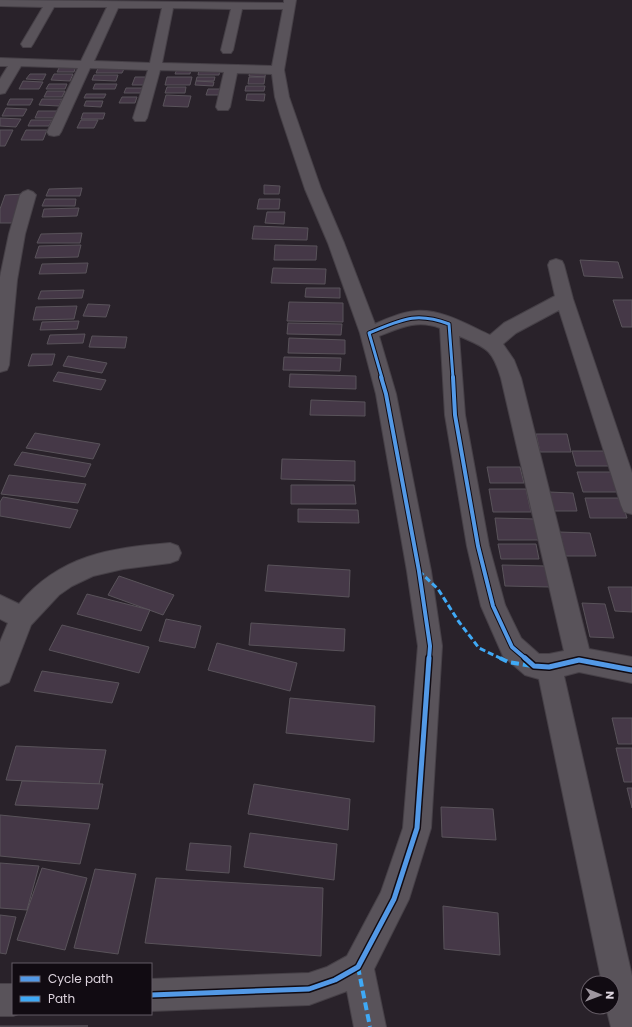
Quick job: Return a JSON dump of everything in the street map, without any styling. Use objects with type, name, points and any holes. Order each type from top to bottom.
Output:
[{"type":"street","points":[[0,3],[168,5],[290,3],[278,70],[287,114],[313,189],[336,243],[369,333],[386,394],[419,571],[430,646],[417,828],[394,899],[358,967],[335,980],[309,989],[152,995]]},
{"type":"street","points":[[27,44],[51,3]]},
{"type":"street","points":[[54,132],[114,4]]},
{"type":"street","points":[[140,118],[155,67],[168,5]]},
{"type":"street","points":[[228,50],[237,5]]},
{"type":"street","points":[[0,62],[278,70]]},
{"type":"street","points":[[0,90],[17,62]]},
{"type":"street","points":[[223,107],[231,69]]},
{"type":"street","points":[[0,365],[8,280],[17,234],[28,195]]},
{"type":"street","points":[[556,265],[564,299],[632,505]]},
{"type":"street","points":[[492,343],[510,328],[564,299]]},
{"type":"street","points":[[369,333],[404,318],[422,316],[437,319],[492,343],[505,360],[511,378],[579,660]]},
{"type":"street","points":[[449,324],[455,415],[478,546],[492,606],[512,647],[534,666],[548,667],[579,660],[632,670]]},
{"type":"street","points":[[0,672],[22,618],[50,587],[70,575],[90,566],[137,555],[170,553]]},
{"type":"street","points":[[0,606],[22,618]]},
{"type":"street","points":[[548,667],[567,747],[627,1027]]},
{"type":"street","points":[[358,967],[370,1027]]},
{"type":"street","points":[[0,1000],[12,1000]]},
{"type":"building","points":[[60,66],[76,66],[74,72],[57,72]]},
{"type":"building","points":[[98,68],[124,69],[122,73],[96,73]]},
{"type":"building","points":[[177,69],[191,69],[190,74],[175,74]]},
{"type":"building","points":[[199,70],[220,70],[219,75],[198,75]]},
{"type":"building","points":[[250,70],[266,70],[265,77],[249,76]]},
{"type":"building","points":[[30,74],[46,74],[43,80],[26,79]]},
{"type":"building","points":[[54,74],[73,74],[70,81],[51,80]]},
{"type":"building","points":[[94,75],[118,75],[116,81],[92,80]]},
{"type":"building","points":[[135,77],[147,77],[144,85],[132,85]]},
{"type":"building","points":[[167,77],[192,77],[190,85],[165,85]]},
{"type":"building","points":[[197,77],[215,77],[214,81],[196,81]]},
{"type":"building","points":[[249,77],[265,77],[264,84],[248,84]]},
{"type":"building","points":[[23,81],[43,82],[39,89],[19,89]]},
{"type":"building","points":[[196,81],[214,82],[213,86],[195,85]]},
{"type":"building","points":[[49,84],[67,84],[65,89],[46,89]]},
{"type":"building","points":[[95,84],[117,84],[115,89],[93,89]]},
{"type":"building","points":[[246,86],[265,86],[264,91],[245,91]]},
{"type":"building","points":[[167,87],[186,87],[185,93],[165,93]]},
{"type":"building","points":[[126,88],[142,88],[141,93],[124,93]]},
{"type":"building","points":[[208,89],[221,89],[219,95],[206,95]]},
{"type":"building","points":[[47,91],[65,91],[62,97],[44,97]]},
{"type":"building","points":[[86,94],[106,94],[104,98],[84,98]]},
{"type":"building","points":[[247,94],[265,94],[264,101],[246,100]]},
{"type":"building","points":[[166,95],[191,96],[188,107],[163,106]]},
{"type":"building","points":[[122,97],[137,97],[135,103],[119,103]]},
{"type":"building","points":[[10,99],[33,99],[30,105],[7,105]]},
{"type":"building","points":[[42,99],[62,99],[59,106],[39,105]]},
{"type":"building","points":[[86,101],[103,101],[101,107],[84,106]]},
{"type":"building","points":[[6,108],[27,109],[23,116],[2,116]]},
{"type":"building","points":[[38,111],[57,111],[54,118],[35,118]]},
{"type":"building","points":[[83,113],[105,113],[103,119],[81,119]]},
{"type":"building","points":[[0,118],[21,119],[16,127],[0,126]]},
{"type":"building","points":[[31,120],[52,120],[49,126],[28,126]]},
{"type":"building","points":[[81,120],[98,120],[94,128],[77,128]]},
{"type":"building","points":[[0,130],[13,130],[5,146],[0,146]]},
{"type":"building","points":[[26,130],[47,130],[43,140],[21,140]]},
{"type":"building","points":[[264,185],[280,186],[279,194],[264,194]]},
{"type":"building","points":[[82,188],[80,196],[46,196],[49,189]]},
{"type":"building","points":[[24,194],[14,223],[0,223],[0,209],[5,195]]},
{"type":"building","points":[[45,199],[76,199],[75,206],[42,206]]},
{"type":"building","points":[[259,199],[280,199],[279,209],[257,209]]},
{"type":"building","points":[[79,208],[77,216],[42,217],[44,209]]},
{"type":"building","points":[[267,212],[285,212],[284,224],[265,223]]},
{"type":"building","points":[[254,226],[308,228],[307,240],[252,239]]},
{"type":"building","points":[[82,233],[80,243],[37,243],[41,234]]},
{"type":"building","points":[[81,245],[78,257],[35,258],[39,246]]},
{"type":"building","points":[[275,245],[317,246],[316,260],[274,260]]},
{"type":"building","points":[[580,260],[618,262],[623,278],[584,276]]},
{"type":"building","points":[[88,263],[86,273],[39,274],[42,264]]},
{"type":"building","points":[[273,268],[326,269],[325,284],[271,283]]},
{"type":"building","points":[[306,288],[340,288],[340,298],[305,297]]},
{"type":"building","points":[[84,290],[82,298],[38,299],[41,291]]},
{"type":"building","points":[[613,300],[632,300],[632,327],[622,327]]},
{"type":"building","points":[[289,302],[343,303],[343,322],[287,321]]},
{"type":"building","points":[[88,304],[110,305],[106,317],[83,316]]},
{"type":"building","points":[[77,306],[74,319],[33,320],[36,307]]},
{"type":"building","points":[[79,321],[77,329],[40,330],[42,322]]},
{"type":"building","points":[[288,323],[342,324],[341,335],[287,334]]},
{"type":"building","points":[[85,334],[83,343],[47,344],[50,335]]},
{"type":"building","points":[[92,336],[127,337],[125,348],[89,347]]},
{"type":"building","points":[[289,338],[345,340],[345,354],[288,353]]},
{"type":"building","points":[[32,354],[55,354],[52,365],[28,366]]},
{"type":"building","points":[[68,356],[107,363],[102,373],[63,366]]},
{"type":"building","points":[[284,357],[341,358],[340,371],[283,370]]},
{"type":"building","points":[[58,372],[106,380],[101,390],[53,381]]},
{"type":"building","points":[[290,374],[356,376],[356,389],[289,387]]},
{"type":"building","points":[[311,400],[365,402],[365,416],[310,415]]},
{"type":"building","points":[[35,433],[100,444],[93,459],[26,448]]},
{"type":"building","points":[[536,434],[567,434],[571,452],[540,452]]},
{"type":"building","points":[[572,451],[606,451],[610,466],[576,466]]},
{"type":"building","points":[[22,452],[91,464],[85,477],[14,465]]},
{"type":"building","points":[[282,459],[355,461],[355,481],[281,479]]},
{"type":"building","points":[[487,467],[520,467],[524,483],[490,483]]},
{"type":"building","points":[[577,472],[615,472],[621,492],[583,492]]},
{"type":"building","points":[[9,475],[86,484],[78,503],[1,494]]},
{"type":"building","points":[[291,485],[354,485],[356,504],[291,504]]},
{"type":"building","points":[[489,489],[526,489],[531,512],[493,512]]},
{"type":"building","points":[[549,492],[573,493],[577,511],[553,511]]},
{"type":"building","points":[[3,497],[78,510],[70,528],[0,516],[0,502]]},
{"type":"building","points":[[585,498],[621,498],[627,518],[590,518]]},
{"type":"building","points":[[298,509],[358,510],[359,523],[298,522]]},
{"type":"building","points":[[495,518],[536,519],[541,540],[498,540]]},
{"type":"building","points":[[559,532],[590,533],[596,556],[564,556]]},
{"type":"building","points":[[498,544],[536,544],[539,559],[501,559]]},
{"type":"building","points":[[268,565],[350,570],[349,597],[265,591]]},
{"type":"building","points":[[502,565],[546,566],[550,587],[505,586]]},
{"type":"building","points":[[119,576],[174,595],[163,615],[108,595]]},
{"type":"building","points":[[608,587],[632,587],[632,612],[615,611]]},
{"type":"building","points":[[87,594],[150,610],[141,631],[77,614]]},
{"type":"building","points":[[582,603],[605,604],[614,638],[590,637]]},
{"type":"building","points":[[166,619],[201,626],[195,648],[159,641]]},
{"type":"building","points":[[251,623],[345,629],[344,651],[249,645]]},
{"type":"building","points":[[62,625],[149,647],[139,673],[49,650]]},
{"type":"building","points":[[217,643],[297,663],[290,691],[208,670]]},
{"type":"building","points":[[42,671],[119,683],[112,703],[34,691]]},
{"type":"building","points":[[290,698],[375,706],[374,742],[286,733]]},
{"type":"building","points":[[612,718],[632,718],[632,744],[618,744]]},
{"type":"building","points":[[16,746],[106,750],[99,784],[6,780]]},
{"type":"building","points":[[616,748],[632,748],[632,782],[624,782]]},
{"type":"building","points":[[22,781],[103,784],[98,809],[15,805]]},
{"type":"building","points":[[254,784],[350,799],[348,830],[248,814]]},
{"type":"building","points":[[627,788],[632,788],[632,808]]},
{"type":"building","points":[[441,807],[493,809],[496,840],[442,837]]},
{"type":"building","points":[[0,815],[90,824],[80,864],[0,856]]},
{"type":"building","points":[[250,833],[337,844],[334,880],[244,867]]},
{"type":"building","points":[[190,843],[231,846],[229,873],[186,870]]},
{"type":"building","points":[[0,863],[39,866],[27,910],[0,908]]},
{"type":"building","points":[[42,868],[87,878],[65,950],[17,940]]},
{"type":"building","points":[[95,869],[136,874],[118,954],[74,948]]},
{"type":"building","points":[[156,878],[323,888],[321,956],[145,943]]},
{"type":"building","points":[[443,906],[498,913],[500,955],[444,949]]},
{"type":"building","points":[[0,915],[16,917],[6,954],[0,953]]},
{"type":"building","points":[[0,1026],[88,1026],[0,1027]]},
{"type":"marked path","points":[[419,571],[438,589],[459,622],[479,648],[508,662],[532,666]]},
{"type":"marked path","points":[[358,967],[370,1027]]},
{"type":"cycle path","points":[[152,995],[309,989],[335,980],[358,967],[394,899],[417,828],[430,646],[419,571],[386,394],[369,333],[408,318],[426,317],[449,324],[455,415],[478,546],[493,606],[512,647],[534,666],[549,667],[579,660],[632,670]]}]
